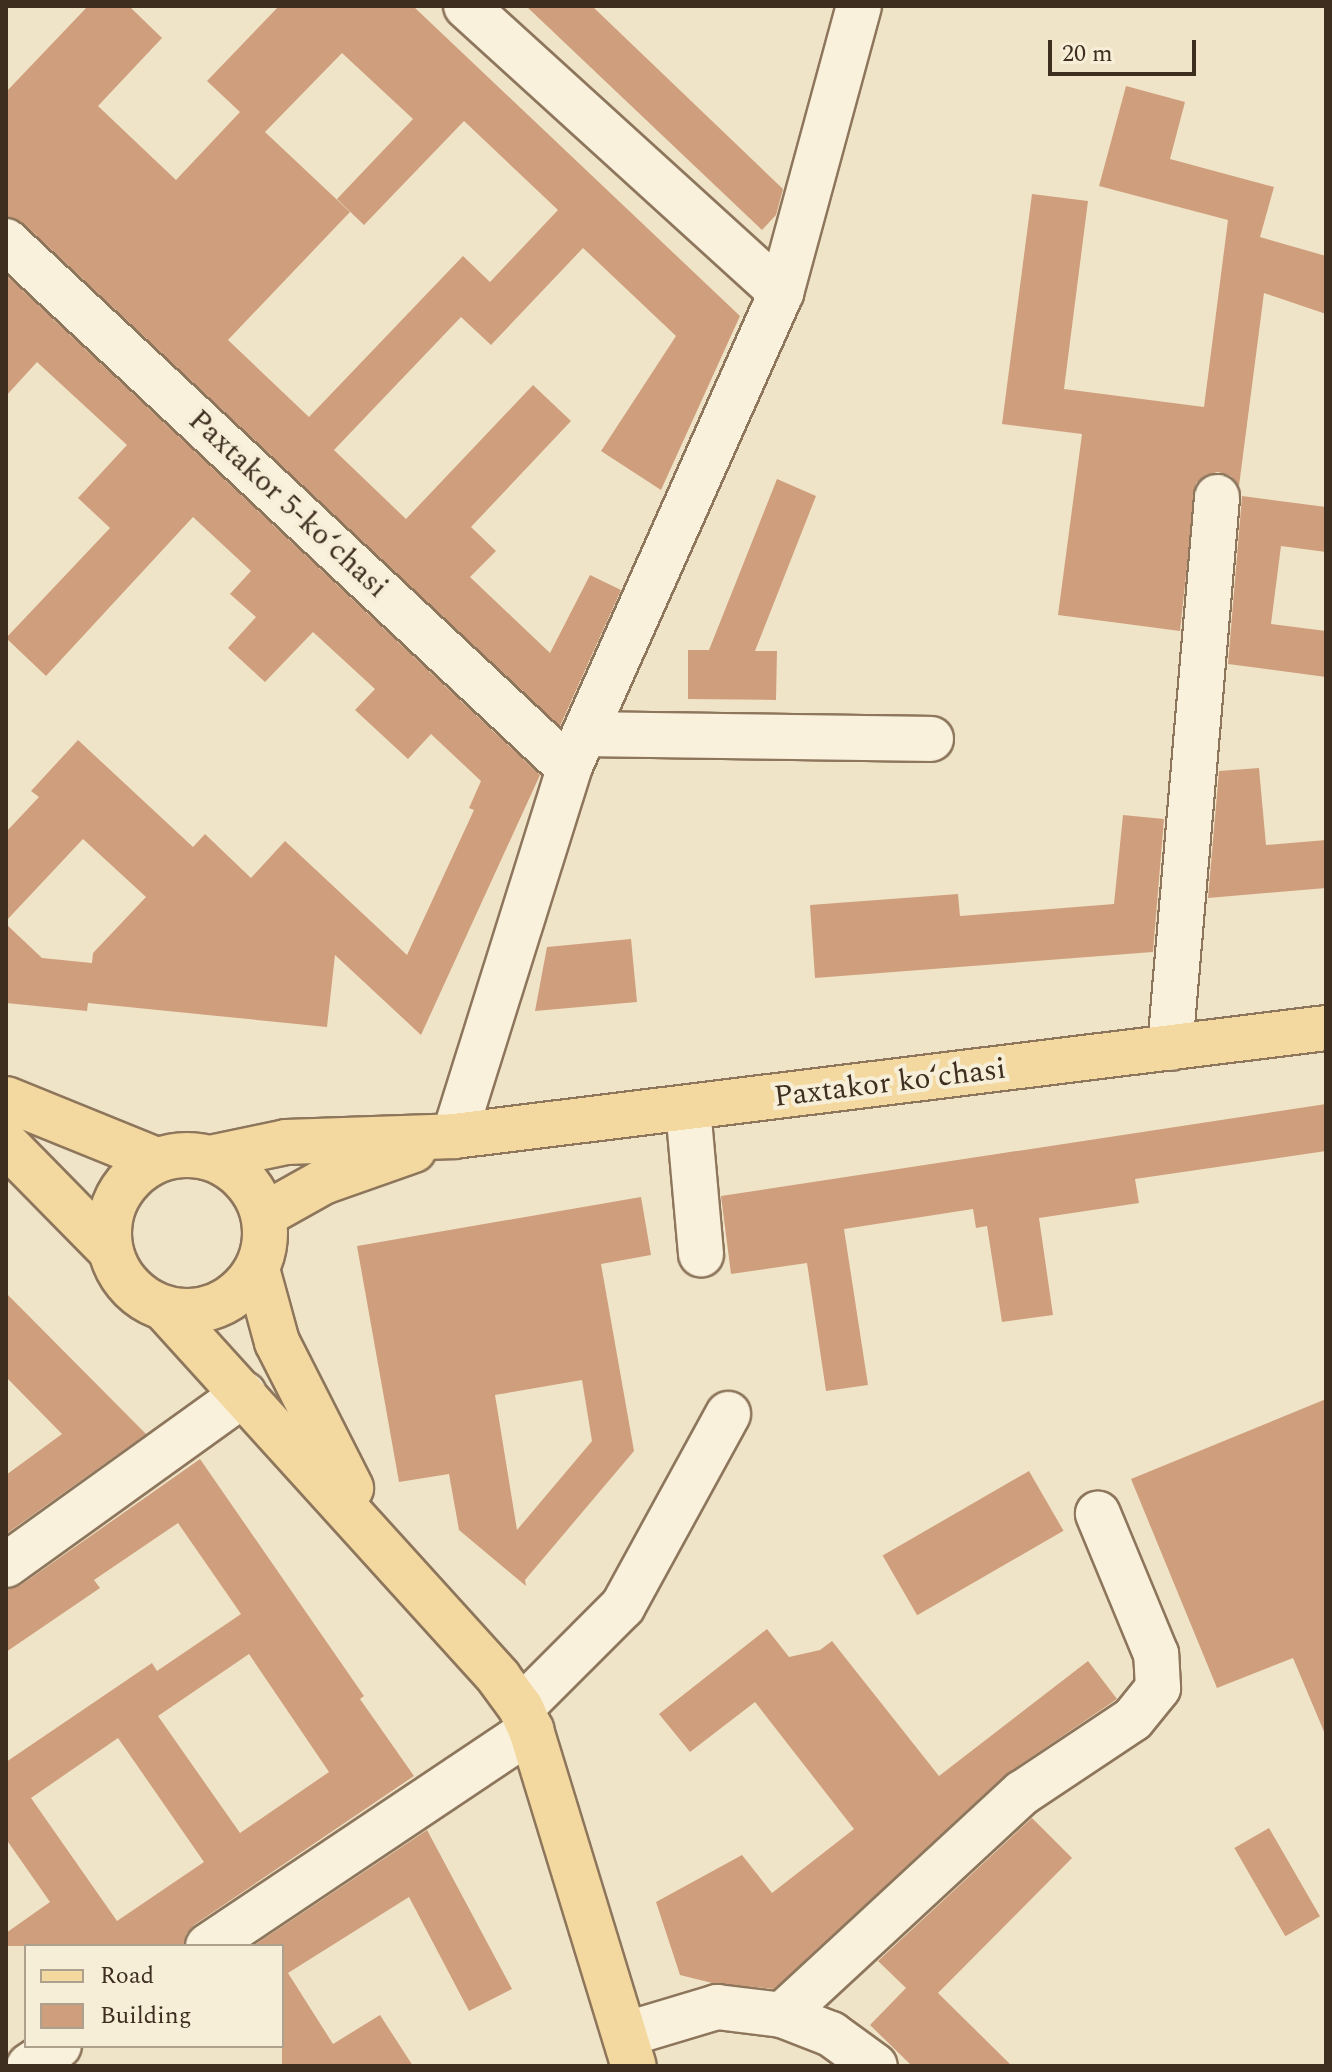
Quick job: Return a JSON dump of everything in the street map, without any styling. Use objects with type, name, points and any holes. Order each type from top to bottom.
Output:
[{"type":"main road","name":"Paxtakor koʻchasi","points":[[454,1136],[1326,1028]]},
{"type":"main road","points":[[6,1099],[156,1160]]},
{"type":"main road","points":[[110,1250],[109,1223],[117,1198],[134,1175],[156,1160],[183,1155],[210,1158],[286,1142],[454,1136]]},
{"type":"main road","points":[[264,1215],[323,1182],[454,1136]]},
{"type":"main road","points":[[6,1144],[110,1250],[121,1275],[140,1295],[164,1308],[244,1394],[499,1678],[526,1719],[631,2050]]},
{"type":"main road","points":[[164,1308],[191,1311],[218,1305],[241,1290],[257,1269],[265,1242],[264,1215],[253,1190],[234,1170],[210,1158]]},
{"type":"main road","points":[[257,1269],[277,1342],[384,1550]]},
{"type":"street","points":[[466,6],[781,293]]},
{"type":"street","points":[[454,1136],[577,751],[781,293],[859,6]]},
{"type":"street","name":"Paxtakor 5-koʻchasi","points":[[6,241],[577,751]]},
{"type":"street","points":[[1170,1048],[1217,497]]},
{"type":"street","points":[[577,751],[931,739]]},
{"type":"street","points":[[688,1108],[701,1254]]},
{"type":"street","points":[[6,1565],[244,1394]]},
{"type":"street","points":[[211,1944],[526,1719],[623,1606],[728,1414]]},
{"type":"street","points":[[782,2015],[1022,1793],[1133,1719],[1158,1688],[1156,1654],[1098,1514]]},
{"type":"street","points":[[631,2050],[717,2007],[782,2015],[831,2034],[875,2066]]},
{"type":"street","points":[[29,2066],[56,2048]]},
{"type":"building","points":[[88,6],[129,6],[162,38],[98,106],[176,180],[240,112],[207,81],[279,6],[413,6],[740,316],[661,490],[601,451],[676,336],[583,248],[491,345],[461,317],[334,450],[406,519],[533,385],[571,421],[471,527],[496,551],[470,577],[550,653],[590,575],[621,590],[560,726],[23,223],[6,217],[6,92]],"holes":[[[342,53],[413,119],[337,199],[364,225],[464,121],[558,210],[490,282],[463,256],[309,417],[228,340],[350,212],[265,132]]]},
{"type":"building","points":[[526,6],[592,6],[783,189],[776,215],[762,230]]},
{"type":"building","points":[[1126,86],[1185,102],[1170,159],[1274,187],[1260,237],[1326,256],[1326,314],[1264,293],[1239,486],[1231,476],[1218,472],[1206,475],[1196,483],[1180,631],[1058,615],[1082,434],[1002,424],[1032,194],[1088,201],[1064,389],[1204,407],[1228,220],[1099,186]]},
{"type":"building","points":[[6,275],[540,775],[421,1035],[335,955],[327,1027],[88,1003],[87,1011],[6,1003],[6,924],[42,958],[92,963],[93,953],[146,897],[83,839],[6,921],[6,832],[39,797],[31,791],[78,740],[193,847],[205,834],[251,878],[285,841],[407,955],[474,810],[469,808],[481,781],[431,734],[408,759],[355,710],[375,689],[313,632],[265,682],[228,648],[256,617],[230,594],[251,571],[193,517],[46,676],[6,638],[110,528],[78,498],[127,445],[37,362],[6,396]]},
{"type":"building","points":[[777,479],[816,496],[755,651],[777,651],[776,700],[688,699],[688,650],[709,650]]},
{"type":"building","points":[[1242,496],[1326,507],[1326,552],[1281,546],[1271,624],[1326,631],[1326,677],[1228,664]]},
{"type":"building","points":[[1259,768],[1266,845],[1326,840],[1326,888],[1208,898],[1219,771]]},
{"type":"building","points":[[1123,815],[1164,819],[1153,952],[815,978],[810,905],[958,894],[960,916],[1114,904]]},
{"type":"building","points":[[631,939],[637,1002],[535,1011],[547,947]]},
{"type":"building","points":[[1326,1104],[1326,1151],[1135,1179],[1139,1203],[1039,1218],[1053,1315],[1002,1322],[987,1226],[976,1228],[973,1209],[844,1229],[868,1385],[826,1391],[807,1263],[731,1274],[721,1196]]},
{"type":"building","points":[[641,1197],[651,1255],[601,1264],[634,1451],[525,1580],[526,1586],[459,1530],[449,1474],[399,1482],[357,1246]],"holes":[[[582,1380],[592,1441],[517,1530],[495,1395]]]},
{"type":"building","points":[[6,1293],[146,1434],[6,1534],[6,1475],[62,1434],[6,1377]]},
{"type":"building","points":[[1326,1399],[1325,1734],[1293,1658],[1217,1688],[1131,1479]]},
{"type":"building","points":[[200,1459],[364,1696],[360,1699],[414,1776],[194,1925],[186,1934],[184,1944],[6,1946],[6,1933],[50,1902],[6,1839],[6,1762],[152,1663],[157,1671],[241,1614],[178,1523],[94,1580],[100,1588],[6,1652],[6,1590],[21,1585]],"holes":[[[249,1654],[329,1772],[240,1833],[158,1716]],[[118,1738],[204,1862],[117,1921],[31,1798]]]},
{"type":"building","points":[[1029,1471],[1064,1531],[917,1615],[883,1556]]},
{"type":"building","points":[[767,1629],[789,1657],[820,1650],[832,1641],[939,1776],[1088,1661],[1117,1699],[1005,1775],[774,1989],[712,1983],[680,1975],[656,1902],[742,1855],[772,1893],[854,1829],[755,1702],[690,1752],[659,1714]]},
{"type":"building","points":[[1032,1818],[1072,1858],[938,1993],[1012,2066],[912,2066],[870,2025],[906,1988],[878,1961]]},
{"type":"building","points":[[1269,1828],[1320,1916],[1285,1936],[1234,1848]]},
{"type":"building","points":[[427,1830],[512,1989],[469,2011],[409,1897],[288,1973],[333,2044],[380,2015],[413,2066],[282,2066],[284,1944],[256,1944]]}]
